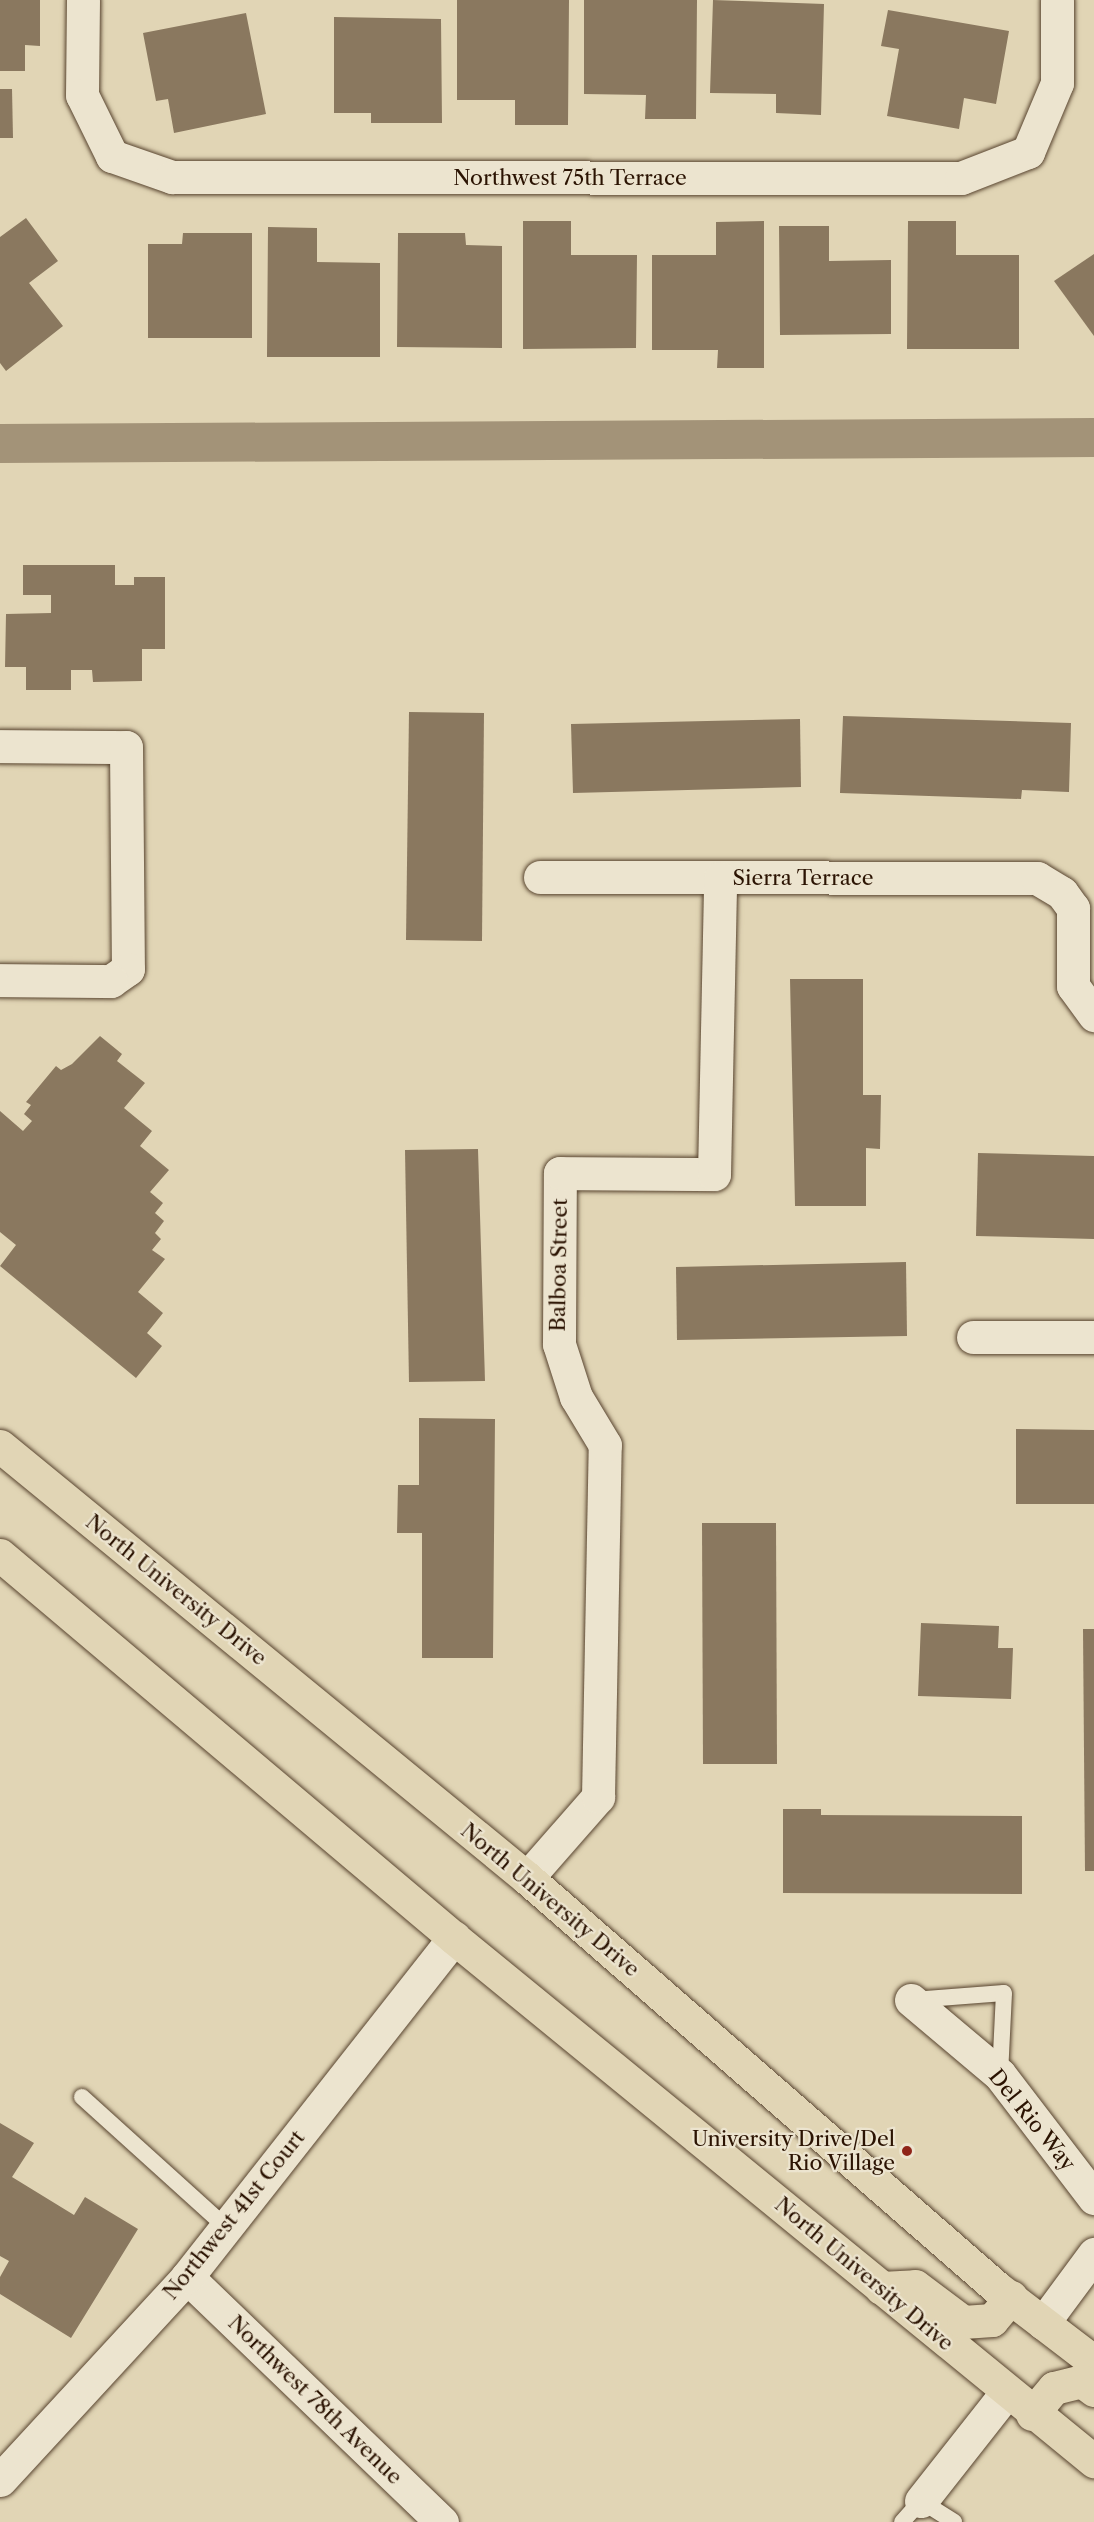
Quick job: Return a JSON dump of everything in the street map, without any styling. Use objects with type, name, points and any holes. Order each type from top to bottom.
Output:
[{"type":"main road","name":"North University Drive","points":[[0,1446],[527,1878],[1011,2297],[1094,2362]]},
{"type":"main road","name":"North University Drive","points":[[0,1555],[454,1938],[1006,2393],[1094,2460]]},
{"type":"main road","points":[[881,2288],[915,2286],[963,2322],[992,2320],[1011,2297]]},
{"type":"main road","points":[[1032,2414],[1054,2388],[1082,2381],[1094,2390]]},
{"type":"street","name":"Northwest 75th Terrace","points":[[83,0],[82,95],[112,156],[172,177],[961,178],[1028,152],[1057,83],[1057,0]]},
{"type":"street","points":[[0,746],[126,747],[128,969],[111,981],[0,980]]},
{"type":"street","name":"Sierra Terrace","points":[[540,877],[1037,878],[1062,892],[1073,908],[1073,986],[1094,1015]]},
{"type":"street","name":"Balboa Street","points":[[527,1878],[598,1797],[605,1445],[576,1397],[559,1344],[560,1173],[714,1174],[720,878]]},
{"type":"street","points":[[973,1337],[1094,1337]]},
{"type":"street","name":"Northwest 41st Court","points":[[0,2480],[187,2277],[454,1938]]},
{"type":"street","name":"Del Rio Way","points":[[911,2000],[1000,2075],[1094,2198]]},
{"type":"street","points":[[1043,2323],[1094,2254]]},
{"type":"street","name":"Northwest 78th Avenue","points":[[187,2277],[442,2522]]},
{"type":"street","points":[[912,2511],[1006,2393]]},
{"type":"lane","points":[[911,2000],[1004,1993],[1000,2075]]},
{"type":"lane","points":[[82,2097],[227,2228]]},
{"type":"lane","points":[[912,2511],[954,2522]]},
{"type":"building","points":[[0,0],[40,0],[40,46],[25,45],[25,71],[0,71]]},
{"type":"building","points":[[457,0],[569,0],[568,125],[515,125],[515,100],[457,100]]},
{"type":"building","points":[[584,0],[697,0],[696,119],[645,119],[646,95],[584,94]]},
{"type":"building","points":[[713,0],[824,4],[821,115],[776,113],[776,94],[710,93]]},
{"type":"building","points":[[888,10],[1009,31],[996,104],[964,98],[959,129],[887,116],[899,49],[881,46]]},
{"type":"building","points":[[246,13],[266,114],[174,133],[168,99],[156,101],[143,33]]},
{"type":"building","points":[[334,17],[441,19],[442,123],[371,123],[371,113],[334,113]]},
{"type":"building","points":[[0,89],[12,89],[13,138],[0,138]]},
{"type":"building","points":[[26,218],[58,261],[29,283],[63,326],[6,371],[0,363],[0,237]]},
{"type":"building","points":[[523,221],[571,221],[571,255],[637,255],[636,348],[523,349]]},
{"type":"building","points":[[764,221],[764,368],[717,368],[718,350],[652,350],[652,255],[716,255],[716,222]]},
{"type":"building","points":[[908,221],[956,221],[956,255],[1019,255],[1019,349],[907,349]]},
{"type":"building","points":[[779,226],[829,226],[829,261],[891,260],[891,334],[780,335]]},
{"type":"building","points":[[268,227],[317,228],[317,262],[380,263],[380,357],[267,357]]},
{"type":"building","points":[[183,233],[252,233],[252,338],[148,338],[148,244],[182,244]]},
{"type":"building","points":[[398,233],[465,233],[466,245],[502,246],[502,348],[397,347]]},
{"type":"building","points":[[1094,254],[1094,336],[1054,281]]},
{"type":"building","points":[[23,565],[115,565],[115,585],[134,585],[134,577],[165,577],[165,649],[142,649],[142,681],[93,682],[92,670],[71,670],[71,690],[26,690],[26,667],[5,667],[6,614],[51,613],[51,595],[23,595]]},
{"type":"building","points":[[409,712],[484,713],[482,941],[406,940]]},
{"type":"building","points":[[843,716],[1071,723],[1069,792],[1022,790],[1021,799],[840,793]]},
{"type":"building","points":[[800,719],[801,787],[573,793],[571,724]]},
{"type":"building","points":[[790,979],[863,979],[863,1095],[881,1095],[880,1149],[866,1148],[866,1206],[795,1206]]},
{"type":"building","points":[[100,1036],[122,1054],[117,1061],[145,1083],[124,1108],[152,1131],[140,1146],[169,1170],[150,1192],[163,1203],[155,1213],[164,1221],[155,1233],[161,1239],[152,1250],[165,1259],[138,1292],[163,1313],[147,1333],[162,1346],[136,1378],[0,1266],[16,1245],[0,1232],[0,1111],[23,1131],[32,1121],[24,1114],[31,1105],[26,1102],[56,1066],[61,1070],[72,1064]]},
{"type":"building","points":[[478,1149],[485,1381],[409,1382],[405,1150]]},
{"type":"building","points":[[978,1153],[1094,1156],[1094,1239],[976,1236]]},
{"type":"building","points":[[906,1262],[907,1336],[677,1340],[676,1267]]},
{"type":"building","points":[[419,1418],[495,1419],[493,1658],[422,1658],[422,1533],[397,1533],[398,1485],[419,1485]]},
{"type":"building","points":[[1016,1429],[1094,1430],[1094,1504],[1016,1504]]},
{"type":"building","points":[[702,1523],[776,1523],[777,1764],[703,1764]]},
{"type":"building","points":[[921,1623],[999,1626],[998,1648],[1013,1648],[1011,1699],[918,1696]]},
{"type":"building","points":[[1083,1629],[1094,1629],[1094,1871],[1085,1871]]},
{"type":"building","points":[[783,1809],[821,1809],[821,1815],[1022,1816],[1022,1894],[783,1893]]},
{"type":"building","points":[[0,2123],[34,2143],[12,2177],[74,2215],[85,2197],[138,2229],[71,2338],[0,2294],[0,2277],[9,2261],[0,2256]]},
{"type":"waterway","points":[[0,443],[1094,437]]},
{"type":"place","name":"University Drive/Del Rio Village","points":[[907,2151]]}]
